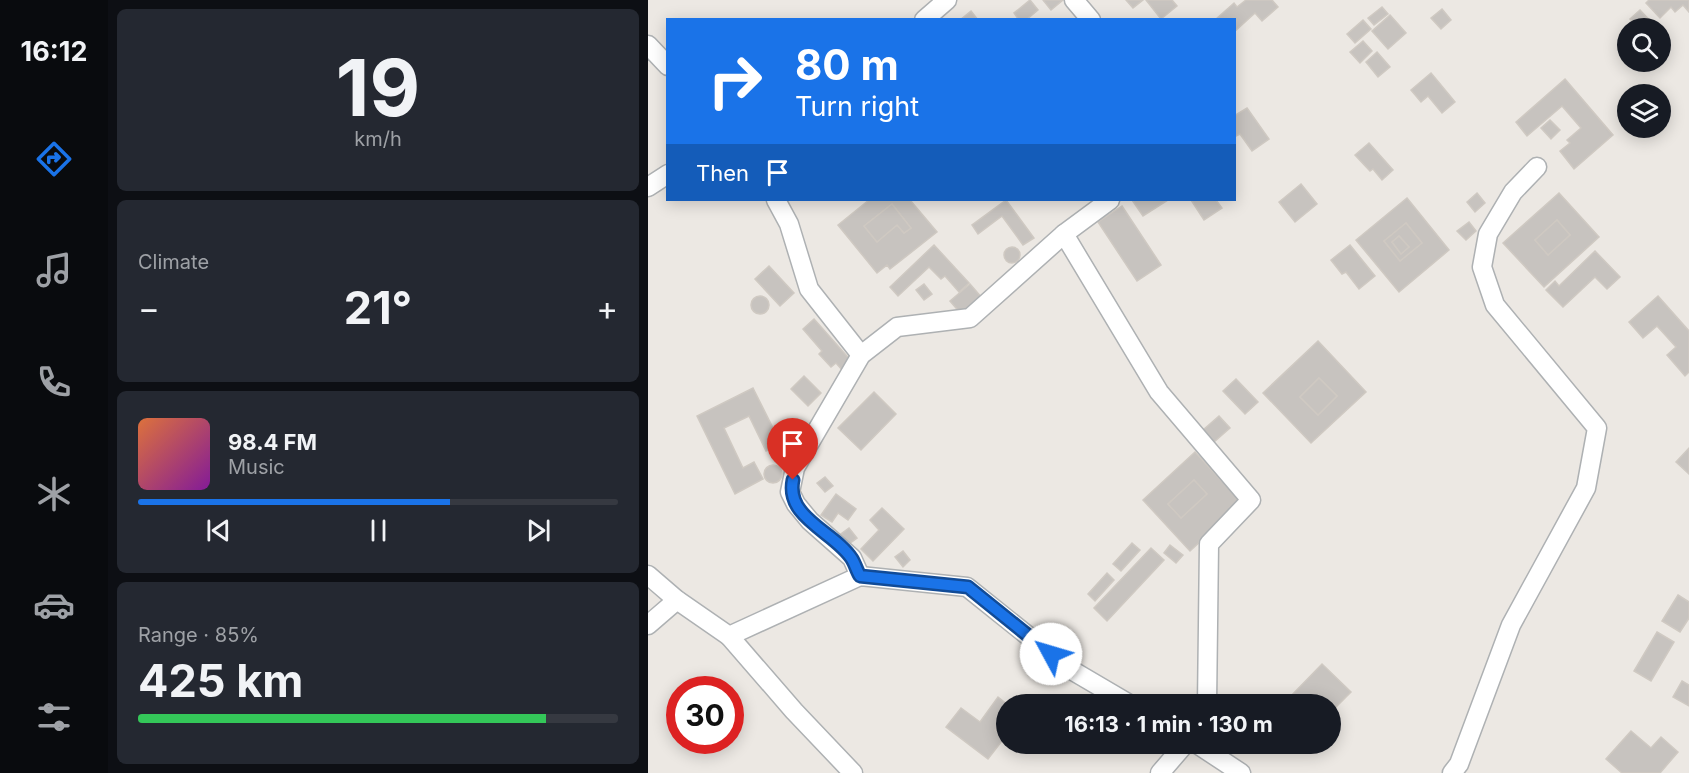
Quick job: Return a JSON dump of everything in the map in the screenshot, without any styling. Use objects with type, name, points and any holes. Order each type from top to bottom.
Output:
[{"type":"street","points":[[926,18],[946,0]]},
{"type":"street","points":[[1074,0],[1089,18]]},
{"type":"street","points":[[648,45],[666,64]]},
{"type":"street","points":[[1452,773],[1459,764],[1511,625],[1586,488],[1598,428],[1495,305],[1482,267],[1488,234],[1513,192],[1537,167]]},
{"type":"street","points":[[648,187],[666,175]]},
{"type":"street","points":[[777,201],[789,224],[809,289],[861,355]]},
{"type":"street","points":[[860,576],[852,558],[810,521],[796,504],[790,492],[795,468],[861,355],[897,327],[970,318],[1064,234],[1109,201]]},
{"type":"street","points":[[1064,234],[1159,392],[1251,500],[1209,544],[1207,694]]},
{"type":"street","points":[[648,574],[677,600],[729,636],[794,711],[853,773]]},
{"type":"street","points":[[729,636],[860,576],[968,587],[1068,668],[1112,694]]},
{"type":"street","points":[[648,624],[677,600]]},
{"type":"street","points":[[1160,773],[1176,754]]},
{"type":"street","points":[[1212,754],[1241,773]]},
{"type":"building","points":[[1030,0],[1038,10],[1028,18],[1018,18],[1014,13]]},
{"type":"building","points":[[1043,0],[1063,0],[1051,10]]},
{"type":"building","points":[[1126,0],[1143,0],[1133,8]]},
{"type":"building","points":[[1146,0],[1172,0],[1177,6],[1160,18]]},
{"type":"building","points":[[1246,0],[1272,0],[1278,7],[1262,21],[1255,13],[1236,30],[1236,18],[1217,18],[1234,3],[1237,7]]},
{"type":"building","points":[[1649,0],[1689,0],[1689,12],[1683,5],[1675,12],[1671,7],[1660,18],[1646,3]]},
{"type":"building","points":[[1382,7],[1388,14],[1374,25],[1368,18]]},
{"type":"building","points":[[1442,9],[1451,20],[1441,29],[1431,18]]},
{"type":"building","points":[[1640,10],[1648,18],[1631,18]]},
{"type":"building","points":[[971,11],[976,18],[962,18]]},
{"type":"building","points":[[1390,15],[1406,33],[1388,49],[1372,31]]},
{"type":"building","points":[[1363,20],[1371,29],[1355,43],[1347,34]]},
{"type":"building","points":[[1363,41],[1372,51],[1360,63],[1350,52]]},
{"type":"building","points":[[1377,52],[1390,67],[1378,77],[1366,62]]},
{"type":"building","points":[[1431,73],[1455,102],[1442,113],[1428,96],[1421,102],[1411,90]]},
{"type":"building","points":[[1565,79],[1613,135],[1574,169],[1560,151],[1570,143],[1567,140],[1581,128],[1562,106],[1527,136],[1516,122]]},
{"type":"building","points":[[1247,108],[1269,139],[1252,151],[1240,134],[1236,136],[1236,115]]},
{"type":"building","points":[[1550,120],[1560,130],[1551,139],[1541,128]]},
{"type":"building","points":[[1369,143],[1393,170],[1382,180],[1373,169],[1370,171],[1355,155]]},
{"type":"building","points":[[1301,184],[1317,204],[1295,222],[1279,202]]},
{"type":"building","points":[[1477,193],[1485,203],[1475,212],[1467,202]]},
{"type":"building","points":[[1559,193],[1599,237],[1544,287],[1503,243]],"holes":[[[1557,220],[1570,235],[1548,255],[1535,240]]]},
{"type":"building","points":[[1407,198],[1449,250],[1399,292],[1356,240]],"holes":[[[1406,223],[1422,243],[1400,261],[1384,241]]]},
{"type":"building","points":[[868,201],[911,201],[937,232],[890,269],[887,265],[877,273],[838,225]],"holes":[[[892,204],[911,228],[904,233],[897,225],[877,242],[864,226]]]},
{"type":"building","points":[[1007,201],[1034,238],[1023,245],[1002,216],[978,234],[972,225]]},
{"type":"building","points":[[1133,201],[1166,201],[1143,216]]},
{"type":"building","points":[[1192,201],[1217,201],[1222,208],[1204,220]]},
{"type":"building","points":[[892,204],[911,228],[904,233],[897,225],[877,242],[864,226]]},
{"type":"building","points":[[1122,206],[1161,265],[1137,281],[1098,222]]},
{"type":"building","points":[[1557,220],[1570,235],[1548,255],[1535,240]]},
{"type":"building","points":[[1469,222],[1476,231],[1466,240],[1457,231]]},
{"type":"building","points":[[1406,223],[1422,243],[1400,261],[1384,241]],"holes":[[[1399,236],[1409,247],[1401,254],[1392,242]]]},
{"type":"building","points":[[1399,236],[1409,247],[1401,254],[1392,242]]},
{"type":"building","points":[[934,245],[969,283],[959,292],[945,276],[941,279],[929,267],[898,296],[890,287]]},
{"type":"building","points":[[1350,245],[1375,276],[1359,289],[1346,272],[1342,274],[1331,260]]},
{"type":"building","points":[[1012,247],[1018,249],[1020,255],[1018,261],[1012,263],[1006,261],[1004,255],[1006,249]]},
{"type":"building","points":[[1595,251],[1620,277],[1607,289],[1595,277],[1563,307],[1546,290],[1555,281],[1559,286]]},
{"type":"building","points":[[769,266],[794,293],[780,306],[755,279]]},
{"type":"building","points":[[924,284],[932,294],[924,300],[916,290]]},
{"type":"building","points":[[970,284],[982,298],[962,315],[950,301]]},
{"type":"building","points":[[760,296],[766,299],[769,305],[766,311],[760,314],[754,311],[751,305],[754,299]]},
{"type":"building","points":[[1658,296],[1689,331],[1689,372],[1685,376],[1667,355],[1676,347],[1657,326],[1643,338],[1629,322]]},
{"type":"building","points":[[814,319],[853,363],[843,371],[836,363],[831,367],[819,354],[822,351],[803,329]]},
{"type":"building","points":[[1318,341],[1366,392],[1311,443],[1263,393]],"holes":[[[1319,378],[1337,396],[1318,415],[1300,397]]]},
{"type":"building","points":[[804,376],[821,393],[808,406],[791,389]]},
{"type":"building","points":[[1319,378],[1337,396],[1318,415],[1300,397]]},
{"type":"building","points":[[1236,379],[1258,402],[1245,414],[1223,391]]},
{"type":"building","points":[[753,388],[781,444],[766,451],[749,416],[724,428],[743,468],[754,462],[763,479],[735,494],[697,416]]},
{"type":"building","points":[[874,392],[896,414],[861,450],[838,428]]},
{"type":"building","points":[[1219,416],[1230,428],[1214,442],[1203,430]]},
{"type":"building","points":[[1689,448],[1689,474],[1676,462]]},
{"type":"building","points":[[1195,452],[1242,503],[1190,551],[1143,500]],"holes":[[[1194,480],[1207,494],[1181,518],[1168,504]]]},
{"type":"building","points":[[773,465],[779,468],[782,474],[779,480],[773,483],[767,480],[764,474],[767,468]]},
{"type":"building","points":[[825,477],[833,486],[825,492],[817,483]]},
{"type":"building","points":[[1194,480],[1207,494],[1181,518],[1168,504]]},
{"type":"building","points":[[836,494],[856,509],[848,520],[838,513],[832,522],[821,515]]},
{"type":"building","points":[[882,508],[904,529],[873,561],[861,549],[879,530],[870,520]]},
{"type":"building","points":[[849,528],[857,538],[849,544],[841,534]]},
{"type":"building","points":[[1132,543],[1140,550],[1121,571],[1113,564]]},
{"type":"building","points":[[1170,545],[1183,555],[1176,563],[1164,553]]},
{"type":"building","points":[[1151,548],[1164,560],[1107,621],[1094,608]]},
{"type":"building","points":[[903,551],[910,560],[903,567],[895,557]]},
{"type":"building","points":[[1107,573],[1114,580],[1095,601],[1088,594]]},
{"type":"building","points":[[1678,595],[1689,602],[1689,618],[1680,632],[1662,621]]},
{"type":"building","points":[[1657,632],[1674,642],[1651,681],[1634,671]]},
{"type":"building","points":[[1322,664],[1351,692],[1341,702],[1341,694],[1293,694]]},
{"type":"building","points":[[1682,681],[1689,685],[1689,706],[1673,697]]},
{"type":"building","points":[[996,700],[996,749],[988,759],[946,727],[961,708],[980,722]]},
{"type":"building","points":[[1631,731],[1651,748],[1661,737],[1678,752],[1660,773],[1622,773],[1606,759]]},
{"type":"route","points":[[793,480],[790,492],[796,504],[810,521],[852,558],[860,576],[968,587],[1051,654]]}]
